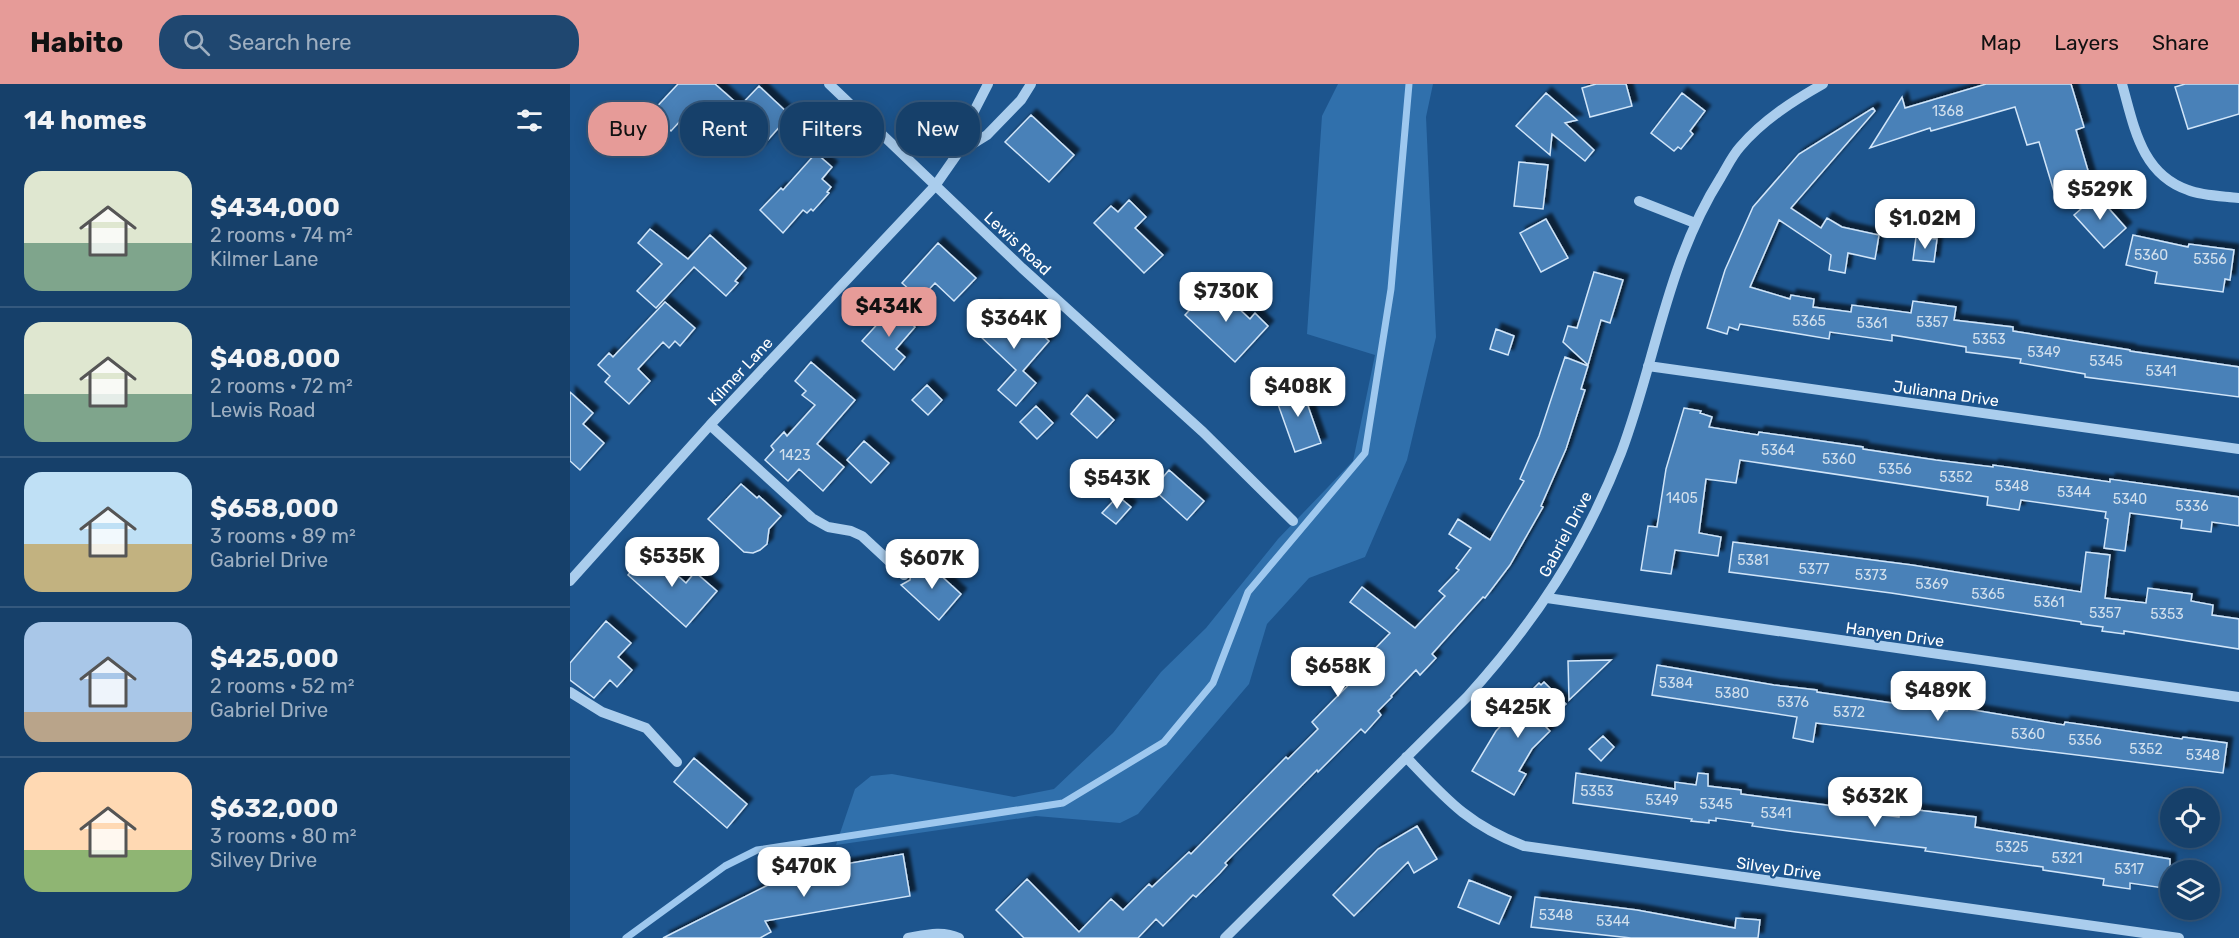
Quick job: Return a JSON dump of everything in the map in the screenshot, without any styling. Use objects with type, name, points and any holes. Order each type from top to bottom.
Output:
[{"type":"street","name":"Lewis Road","points":[[829,84],[934,186],[1203,432],[1293,521]]},
{"type":"street","points":[[979,102],[988,84]]},
{"type":"street","points":[[980,139],[1021,100],[1031,84]]},
{"type":"street","name":"Gabriel Drive","points":[[1227,937],[1467,697],[1500,660],[1547,598],[1596,510],[1621,452],[1679,261],[1708,198],[1739,148],[1762,126],[1793,102],[1823,84]]},
{"type":"street","points":[[2122,84],[2137,138],[2152,166],[2167,180],[2188,191],[2239,198]]},
{"type":"street","name":"Kilmer Lane","points":[[570,581],[710,424],[934,186],[956,156]]},
{"type":"street","points":[[1639,201],[1695,223]]},
{"type":"street","name":"Julianna Drive","points":[[1648,366],[2239,449]]},
{"type":"street","points":[[710,424],[812,518],[828,527],[851,531],[862,536],[904,575]]},
{"type":"street","name":"Hanyen Drive","points":[[1547,598],[2239,697]]},
{"type":"street","points":[[570,692],[602,712],[646,728],[677,762]]},
{"type":"street","name":"Silvey Drive","points":[[1406,757],[1461,813],[1501,838],[1524,846],[2179,938]]},
{"type":"street","points":[[908,938],[936,933],[952,934],[959,938]]},
{"type":"shaded area","points":[[1338,84],[1433,84],[1426,117],[1436,337],[1407,460],[1365,557],[1309,578],[1267,624],[1249,684],[1138,814],[1120,823],[1036,816],[836,845],[855,789],[871,776],[892,774],[1014,797],[1054,789],[1113,733],[1161,672],[1206,628],[1278,539],[1353,461],[1375,355],[1307,334],[1322,116]]},
{"type":"building","points":[[678,84],[715,84],[735,102],[680,102],[680,121],[671,131],[668,128],[668,102],[661,102]]},
{"type":"building","points":[[1596,84],[1626,84],[1632,106],[1590,117],[1582,88]]},
{"type":"building","points":[[1986,84],[2071,84],[2084,127],[2076,130],[2092,184],[2055,195],[2039,142],[2027,145],[2015,107],[1931,131],[1930,128],[1870,148],[1902,97],[1905,108]]},
{"type":"building","points":[[2185,84],[2239,84],[2239,114],[2188,129],[2175,87]]},
{"type":"building","points":[[759,86],[780,106],[780,126],[768,140],[768,102],[744,102]]},
{"type":"building","points":[[1546,93],[1577,120],[1565,123],[1594,150],[1585,161],[1552,134],[1550,155],[1516,126]]},
{"type":"building","points":[[1682,93],[1705,111],[1690,131],[1693,134],[1681,149],[1678,147],[1674,151],[1651,133]]},
{"type":"building","points":[[1873,108],[1875,111],[1791,208],[1821,228],[1827,218],[1842,227],[1879,235],[1875,259],[1848,253],[1845,273],[1829,270],[1831,255],[1779,220],[1750,287],[1790,299],[1791,295],[1814,299],[1813,307],[1851,312],[1852,305],[1911,313],[1913,301],[1956,307],[1954,320],[2013,327],[2013,331],[2239,367],[2239,397],[2085,377],[2085,374],[2020,363],[2021,359],[1966,352],[1966,347],[1892,335],[1892,341],[1830,332],[1829,339],[1740,324],[1738,330],[1729,327],[1727,334],[1707,328],[1725,270],[1753,207],[1799,154]]},
{"type":"building","points":[[1031,115],[1074,155],[1049,182],[1005,142]]},
{"type":"building","points":[[813,156],[819,156],[832,167],[822,179],[831,187],[827,192],[829,193],[813,211],[811,209],[807,213],[803,210],[783,233],[760,210],[781,188],[783,190]]},
{"type":"building","points":[[1519,162],[1548,165],[1543,209],[1514,206]]},
{"type":"building","points":[[2097,195],[2126,228],[2104,248],[2074,215]]},
{"type":"building","points":[[1129,200],[1146,217],[1135,228],[1163,255],[1144,273],[1094,223],[1111,206],[1118,212]]},
{"type":"building","points":[[1546,219],[1568,258],[1541,272],[1520,233]]},
{"type":"building","points":[[650,229],[688,259],[710,235],[746,268],[735,281],[738,283],[726,296],[694,267],[656,308],[637,291],[662,264],[638,243]]},
{"type":"building","points":[[2133,235],[2188,247],[2189,244],[2234,250],[2230,280],[2225,279],[2223,292],[2155,283],[2157,272],[2126,265]]},
{"type":"building","points":[[1916,237],[1937,239],[1934,262],[1913,260]]},
{"type":"building","points":[[938,243],[976,278],[954,301],[935,283],[920,299],[902,283]]},
{"type":"building","points":[[1594,272],[1623,280],[1610,323],[1601,320],[1588,365],[1563,342],[1568,326],[1577,328]]},
{"type":"building","points":[[1213,285],[1250,319],[1255,313],[1268,326],[1235,362],[1185,315]]},
{"type":"building","points":[[665,302],[695,328],[680,346],[675,341],[669,348],[663,342],[638,369],[650,381],[629,404],[605,382],[610,376],[598,365],[609,353],[613,357]]},
{"type":"building","points":[[995,306],[1016,326],[1024,318],[1049,341],[1023,371],[1036,383],[1016,406],[998,390],[1016,370],[980,336],[987,328],[981,322]]},
{"type":"building","points":[[893,307],[915,327],[896,349],[905,357],[894,370],[862,341]]},
{"type":"building","points":[[1496,329],[1514,336],[1508,355],[1490,349]]},
{"type":"building","points":[[1565,357],[1588,366],[1581,389],[1585,390],[1566,449],[1541,506],[1543,507],[1510,565],[1485,598],[1483,597],[1432,654],[1436,658],[1420,675],[1416,670],[1378,711],[1381,715],[1365,733],[1361,729],[1318,772],[1317,770],[1225,863],[1227,865],[1220,873],[1196,897],[1193,895],[1163,926],[1156,919],[1138,938],[1024,938],[996,910],[1027,879],[1079,932],[1111,899],[1123,910],[1149,884],[1152,887],[1189,852],[1191,854],[1286,757],[1288,759],[1318,729],[1312,722],[1373,660],[1369,655],[1390,633],[1350,602],[1362,587],[1415,628],[1445,596],[1439,591],[1459,570],[1456,568],[1471,548],[1449,534],[1458,519],[1490,540],[1524,481],[1520,479],[1539,436]]},
{"type":"building","points":[[811,362],[855,400],[817,444],[844,467],[823,491],[799,469],[788,481],[765,460],[774,450],[771,446],[784,432],[787,436],[815,405],[802,395],[806,391],[795,381]]},
{"type":"building","points":[[1300,383],[1321,443],[1295,452],[1274,393]]},
{"type":"building","points":[[927,385],[942,400],[928,415],[912,400]]},
{"type":"building","points":[[570,392],[593,413],[583,424],[604,443],[580,470],[570,461]]},
{"type":"building","points":[[1087,395],[1114,420],[1097,438],[1071,414]]},
{"type":"building","points":[[1036,406],[1053,423],[1037,439],[1020,422]]},
{"type":"building","points":[[1684,408],[1701,411],[1700,413],[1712,417],[1709,427],[1758,435],[1759,432],[1936,460],[1993,467],[1993,465],[2110,482],[2110,479],[2239,497],[2239,526],[2212,522],[2211,532],[2181,528],[2182,520],[2130,513],[2125,551],[2104,548],[2108,519],[2105,518],[2106,512],[2021,500],[2019,510],[1987,505],[1988,497],[1740,460],[1736,483],[1706,479],[1699,533],[1721,537],[1718,556],[1675,550],[1671,574],[1641,570],[1648,526],[1657,527],[1666,469]]},
{"type":"building","points":[[864,441],[889,463],[871,483],[847,460]]},
{"type":"building","points":[[1169,470],[1204,501],[1187,520],[1153,489]]},
{"type":"building","points":[[741,484],[757,498],[759,496],[781,516],[769,529],[767,544],[753,553],[744,552],[708,519]]},
{"type":"building","points":[[1118,496],[1131,507],[1116,524],[1102,513]]},
{"type":"building","points":[[1733,542],[1912,565],[2081,592],[2086,552],[2110,555],[2105,598],[2146,603],[2148,588],[2192,594],[2191,601],[2213,605],[2212,615],[2239,619],[2239,649],[2124,631],[2124,634],[2102,631],[2103,627],[2081,624],[2081,622],[1891,593],[1729,572]]},
{"type":"building","points":[[649,550],[686,583],[695,572],[717,591],[686,627],[628,575]]},
{"type":"building","points":[[924,560],[961,594],[939,620],[901,585],[910,580],[911,574]]},
{"type":"building","points":[[606,621],[631,643],[618,657],[632,670],[617,687],[610,680],[594,698],[570,680],[570,663]]},
{"type":"building","points":[[1611,660],[1569,700],[1568,661]]},
{"type":"building","points":[[1657,665],[1947,711],[1950,706],[2064,725],[2065,722],[2182,739],[2183,737],[2227,743],[2223,773],[1816,723],[1813,742],[1793,738],[1797,717],[1652,695]]},
{"type":"building","points":[[1544,682],[1566,704],[1544,725],[1550,731],[1532,749],[1519,771],[1526,774],[1514,795],[1472,771],[1496,731],[1520,706],[1526,696],[1539,683],[1541,685]]},
{"type":"building","points":[[1603,736],[1614,747],[1601,761],[1589,749]]},
{"type":"building","points":[[694,758],[747,804],[727,828],[674,782]]},
{"type":"building","points":[[1576,773],[1675,789],[1675,782],[1696,785],[1698,773],[1708,774],[1708,786],[1741,790],[1741,794],[1857,809],[1856,812],[1899,817],[1901,808],[1976,817],[1975,827],[2170,860],[2160,860],[2160,888],[2130,883],[2130,889],[2103,885],[2104,879],[2043,870],[2043,867],[1925,851],[1926,848],[1752,826],[1753,823],[1716,818],[1716,821],[1709,820],[1709,823],[1573,803]]},
{"type":"building","points":[[1417,826],[1437,859],[1414,873],[1408,862],[1354,916],[1333,895],[1378,849]]},
{"type":"building","points":[[903,854],[910,896],[765,921],[771,932],[760,938],[663,938],[770,884],[769,877]]},
{"type":"building","points":[[1469,880],[1511,897],[1499,924],[1458,907]]},
{"type":"building","points":[[1535,897],[1637,910],[1735,928],[1736,918],[1760,920],[1758,938],[1631,938],[1531,927]]},
{"type":"waterway","points":[[626,938],[725,866],[757,850],[1063,803],[1164,742],[1213,683],[1248,592],[1365,453],[1391,289],[1409,84]]}]
